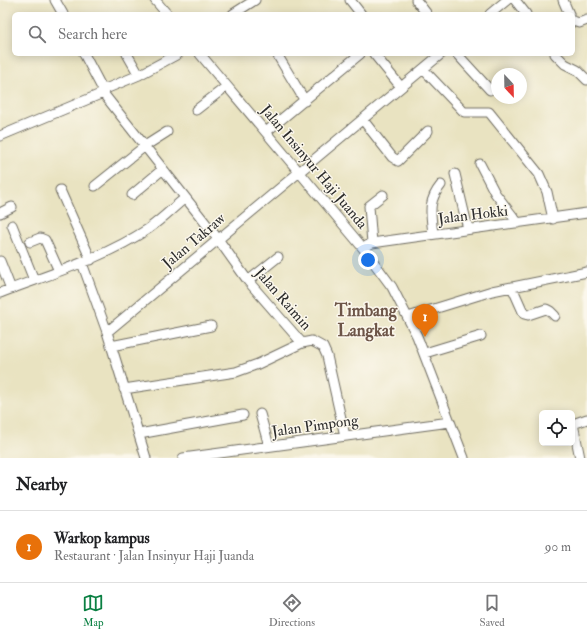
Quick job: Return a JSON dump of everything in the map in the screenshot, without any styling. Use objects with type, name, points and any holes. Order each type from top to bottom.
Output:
[{"type":"street","points":[[55,0],[62,12]]},
{"type":"street","points":[[155,0],[165,12]]},
{"type":"street","points":[[235,12],[242,4],[255,0]]},
{"type":"street","points":[[350,0],[359,12]]},
{"type":"street","points":[[416,0],[425,12]]},
{"type":"street","points":[[492,12],[507,0]]},
{"type":"street","points":[[515,0],[524,12]]},
{"type":"street","points":[[563,0],[568,12]]},
{"type":"street","points":[[575,22],[579,23],[587,20]]},
{"type":"street","name":"Jalan Raimin","points":[[85,56],[103,92],[218,239],[248,281],[302,343],[312,340],[318,343],[327,356],[345,436]]},
{"type":"street","points":[[128,56],[138,75]]},
{"type":"street","points":[[0,136],[103,92],[174,56]]},
{"type":"street","name":"Jalan Insinyur Haji Juanda","points":[[202,56],[363,248],[392,287],[425,354],[464,458]]},
{"type":"street","points":[[278,56],[305,101]]},
{"type":"street","points":[[266,132],[358,56]]},
{"type":"street","points":[[376,56],[402,87]]},
{"type":"street","name":"Jalan Takraw","points":[[107,332],[439,56]]},
{"type":"street","points":[[459,56],[490,90]]},
{"type":"street","points":[[557,56],[565,64],[577,70],[587,80]]},
{"type":"street","points":[[423,69],[464,112],[489,112],[538,174],[547,192],[553,219]]},
{"type":"street","points":[[196,110],[228,86]]},
{"type":"street","points":[[363,120],[392,157],[398,161],[428,131]]},
{"type":"street","points":[[96,186],[145,146],[167,132]]},
{"type":"street","points":[[480,164],[495,192],[518,223]]},
{"type":"street","points":[[132,195],[163,169]]},
{"type":"street","points":[[455,174],[468,229]]},
{"type":"street","points":[[433,234],[430,203],[432,196],[441,186]]},
{"type":"street","points":[[60,190],[86,261],[146,458]]},
{"type":"street","points":[[372,243],[369,206],[383,195]]},
{"type":"street","points":[[0,294],[86,261],[149,228],[185,198]]},
{"type":"street","points":[[0,213],[12,207]]},
{"type":"street","name":"Jalan Hokki","points":[[363,248],[372,243],[468,229],[553,219],[587,213]]},
{"type":"street","points":[[12,225],[34,280]]},
{"type":"street","points":[[30,242],[40,238],[45,240],[59,271]]},
{"type":"street","points":[[248,281],[278,257]]},
{"type":"street","points":[[0,261],[11,289]]},
{"type":"street","points":[[408,317],[512,287],[587,272]]},
{"type":"street","points":[[512,287],[524,314],[528,315],[546,309],[555,316]]},
{"type":"street","points":[[111,346],[211,326]]},
{"type":"street","points":[[425,354],[480,336]]},
{"type":"street","points":[[124,389],[236,372],[258,364],[302,343]]},
{"type":"street","points":[[260,414],[269,446]]},
{"type":"street","points":[[139,434],[243,415]]},
{"type":"street","points":[[580,458],[583,448],[573,424],[587,419]]},
{"type":"street","name":"Jalan Pimpong","points":[[183,458],[450,422]]},
{"type":"place","name":"Warkop kampus","points":[[425,337]]},
{"type":"district","name":"Timbang Langkat","points":[[366,320]]}]
